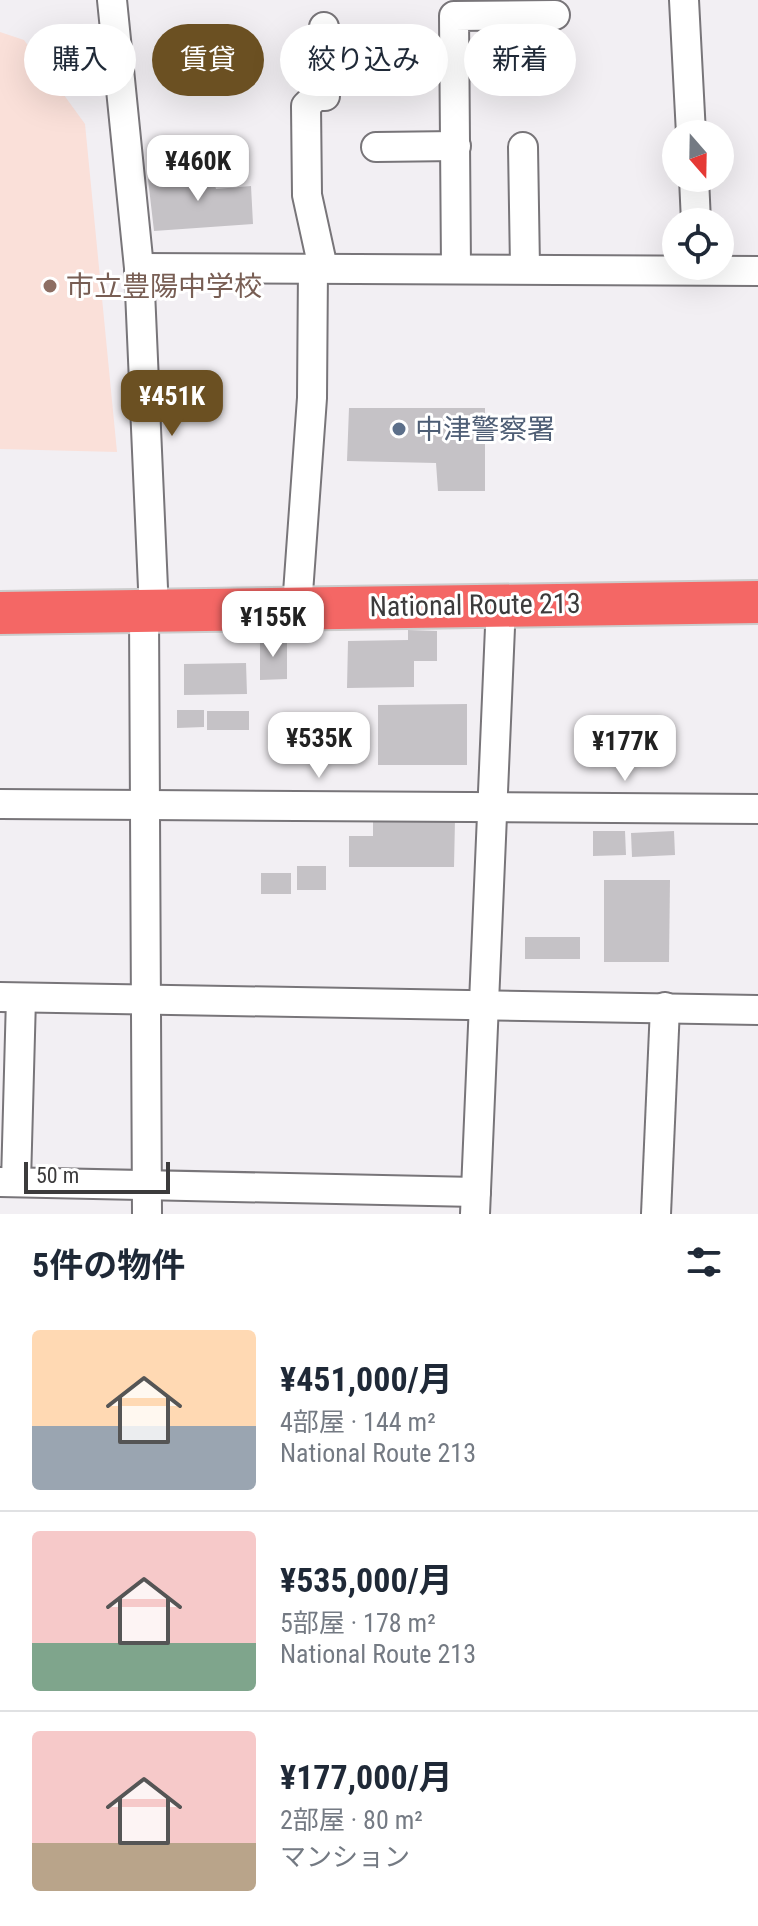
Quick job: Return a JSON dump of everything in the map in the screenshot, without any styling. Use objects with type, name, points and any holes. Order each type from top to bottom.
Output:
[{"type":"highway","name":"National Route 213","points":[[0,613],[758,602]]},
{"type":"street","points":[[112,0],[139,268],[149,611],[145,804],[147,1214]]},
{"type":"street","points":[[684,0],[690,120]]},
{"type":"street","points":[[456,267],[454,16],[555,15]]},
{"type":"street","points":[[297,607],[318,268],[307,195],[306,106],[316,96]]},
{"type":"street","points":[[376,147],[456,146]]},
{"type":"street","points":[[523,147],[525,267]]},
{"type":"street","points":[[139,268],[662,268]]},
{"type":"street","points":[[734,270],[758,271]]},
{"type":"street","points":[[501,604],[483,1003],[476,1203],[146,1184],[8,1182],[10,997],[483,1003],[758,1010]]},
{"type":"street","points":[[0,804],[758,809]]},
{"type":"street","points":[[656,1214],[665,1007]]},
{"type":"shaded area","name":"市立豊陽中学校","points":[[0,32],[24,40],[24,96],[65,96],[85,124],[117,452],[0,449]]},
{"type":"building","points":[[211,172],[216,189],[251,186],[253,224],[154,231],[148,179]]},
{"type":"building","points":[[349,408],[485,408],[485,491],[438,491],[436,463],[347,461]]},
{"type":"building","points":[[408,630],[437,631],[437,661],[414,661],[414,687],[347,688],[348,641],[408,640]]},
{"type":"building","points":[[260,639],[287,639],[287,679],[260,680]]},
{"type":"building","points":[[246,663],[247,694],[184,695],[184,664]]},
{"type":"building","points":[[467,704],[467,765],[378,765],[378,705]]},
{"type":"building","points":[[177,710],[204,710],[204,727],[177,728]]},
{"type":"building","points":[[207,711],[249,711],[249,730],[207,730]]},
{"type":"building","points":[[373,820],[455,820],[454,867],[349,867],[349,836],[373,836]]},
{"type":"building","points":[[593,831],[625,831],[626,855],[593,856]]},
{"type":"building","points":[[674,831],[675,855],[632,857],[631,833]]},
{"type":"building","points":[[297,866],[326,866],[326,890],[297,890]]},
{"type":"building","points":[[261,873],[291,873],[291,894],[261,894]]},
{"type":"building","points":[[604,880],[670,880],[669,962],[604,962]]},
{"type":"building","points":[[525,937],[580,937],[580,959],[525,959]]},
{"type":"place","name":"市立豊陽中学校","points":[[50,286]]},
{"type":"place","name":"中津警察署","points":[[399,429]]}]
